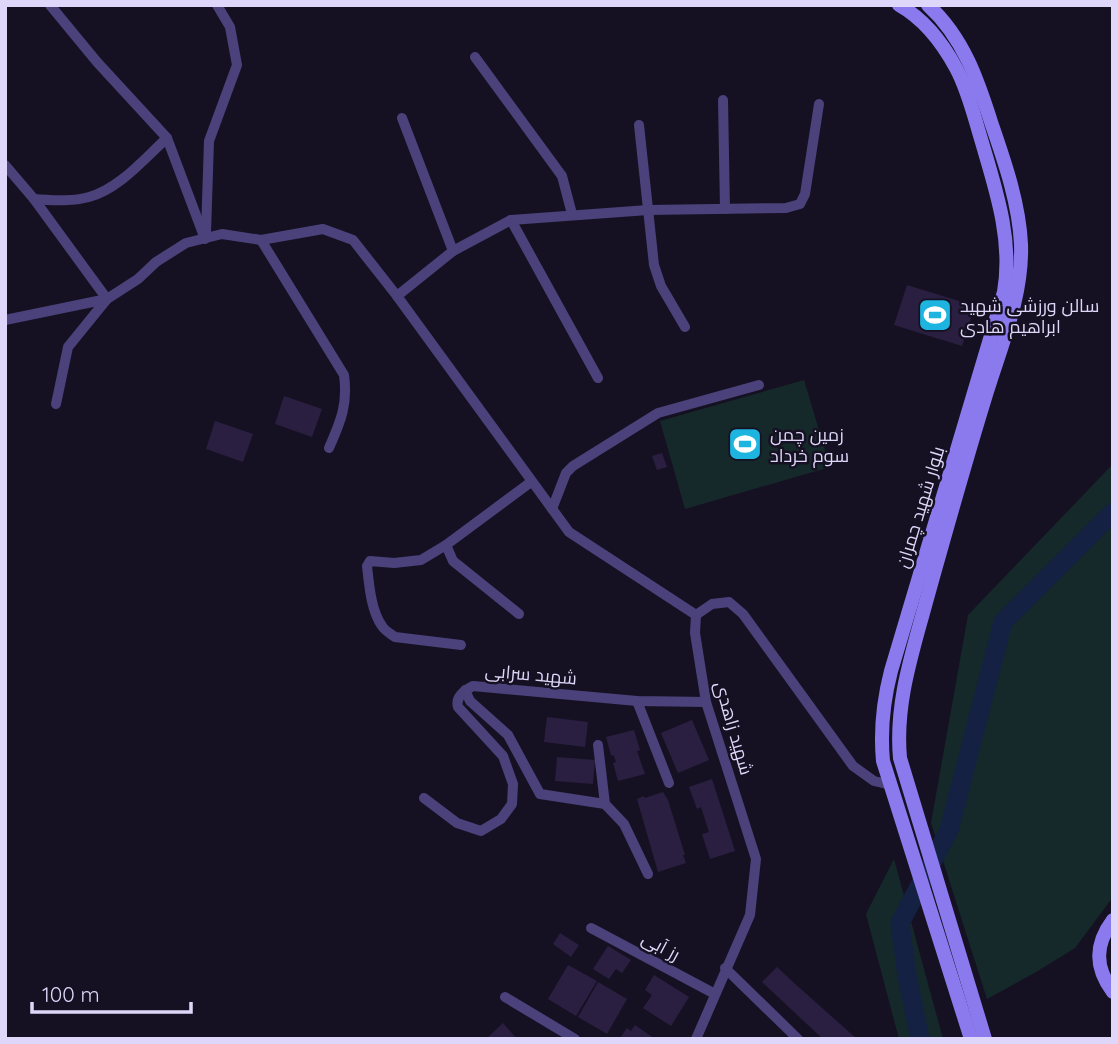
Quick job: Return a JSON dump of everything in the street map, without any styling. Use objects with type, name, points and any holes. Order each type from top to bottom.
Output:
[{"type":"main road","name":"بلوار شهید چمران","points":[[899,5],[940,42],[964,86],[997,194],[1008,257],[1004,292],[885,693],[880,736],[883,761],[971,1039]]},
{"type":"main road","name":"بلوار شهید چمران","points":[[928,5],[958,39],[975,74],[1011,186],[1021,246],[1016,295],[955,498],[903,688],[899,740],[907,780],[985,1039]]},
{"type":"main road","points":[[891,785],[907,780]]},
{"type":"main road","points":[[1113,920],[1100,943],[1097,956],[1105,981],[1113,992]]},
{"type":"street","points":[[50,5],[97,62],[167,138],[205,239]]},
{"type":"street","points":[[205,239],[209,141],[237,65],[230,27],[217,5]]},
{"type":"street","points":[[475,57],[562,176],[572,214]]},
{"type":"street","points":[[723,100],[725,209]]},
{"type":"street","points":[[397,296],[453,251],[510,220],[648,210],[786,208],[800,204],[805,194],[819,104]]},
{"type":"street","points":[[402,118],[453,251]]},
{"type":"street","points":[[639,125],[654,265],[661,286],[685,327]]},
{"type":"street","points":[[34,199],[62,201],[89,197],[115,185],[167,138]]},
{"type":"street","points":[[5,165],[34,199],[107,299]]},
{"type":"street","points":[[510,220],[598,378]]},
{"type":"street","points":[[56,404],[68,346],[107,299],[138,279],[156,261],[186,243],[222,234],[261,240],[323,229],[354,240],[569,531],[696,615],[712,604],[729,602],[743,614],[853,766],[874,781],[891,785]]},
{"type":"street","points":[[261,240],[344,375],[344,414],[329,448]]},
{"type":"street","points":[[5,320],[107,299]]},
{"type":"street","points":[[552,509],[566,473],[573,466],[658,413],[760,385]]},
{"type":"street","points":[[461,645],[395,637],[381,626],[375,610],[368,571],[370,561],[394,563],[421,560],[446,545],[531,482]]},
{"type":"street","points":[[446,545],[453,561],[519,614]]},
{"type":"street","name":"شهید زاهدی","points":[[696,615],[695,633],[706,702],[755,859],[750,915],[696,1039]]},
{"type":"street","name":"شهید سرابی","points":[[606,804],[540,794],[508,736],[470,701],[465,691],[473,686],[637,701],[706,702]]},
{"type":"street","points":[[424,798],[457,823],[481,831],[500,819],[512,804],[513,784],[503,756],[458,707],[456,702],[465,691]]},
{"type":"street","points":[[637,701],[669,783]]},
{"type":"street","points":[[598,745],[606,804],[624,824],[648,874]]},
{"type":"street","name":"رز آبی","points":[[591,928],[715,994]]},
{"type":"street","points":[[725,968],[798,1039]]},
{"type":"street","points":[[505,997],[575,1039]]},
{"type":"green space","name":"زمین چمن سوم خرداد","points":[[804,380],[830,467],[685,509],[660,421]]},
{"type":"green space","points":[[1113,464],[1113,897],[1075,948],[987,999],[931,823],[968,615]]},
{"type":"green space","points":[[894,859],[943,1039],[899,1039],[866,914]]},
{"type":"building","name":"سالن ورزشی شهید ابراهیم هادی","points":[[907,285],[975,306],[962,346],[894,325]]},
{"type":"building","points":[[284,396],[322,409],[312,437],[275,424]]},
{"type":"building","points":[[215,421],[253,434],[243,462],[206,449]]},
{"type":"building","points":[[662,453],[667,467],[657,470],[652,456]]},
{"type":"building","points":[[547,717],[588,722],[585,747],[544,742]]},
{"type":"building","points":[[692,720],[709,760],[678,773],[661,733]]},
{"type":"building","points":[[634,730],[640,750],[637,751],[645,774],[618,781],[613,763],[616,762],[606,737]]},
{"type":"building","points":[[557,757],[595,760],[593,784],[555,781]]},
{"type":"building","points":[[712,779],[735,851],[710,859],[702,834],[709,832],[701,807],[697,809],[689,787]]},
{"type":"building","points":[[663,792],[668,800],[686,863],[658,872],[637,799]]},
{"type":"building","points":[[560,933],[579,945],[571,957],[553,944]]},
{"type":"building","points":[[608,946],[631,960],[622,973],[616,969],[609,979],[593,969]]},
{"type":"building","points":[[568,965],[597,981],[576,1016],[548,999]]},
{"type":"building","points":[[777,967],[857,1039],[823,1039],[762,982]]},
{"type":"building","points":[[654,975],[689,997],[671,1026],[643,1008],[652,995],[645,990]]},
{"type":"building","points":[[598,982],[627,999],[607,1034],[578,1017]]},
{"type":"building","points":[[503,1023],[517,1039],[486,1039]]},
{"type":"building","points":[[635,1025],[655,1039],[620,1038],[627,1028],[631,1031]]},
{"type":"waterway","points":[[920,1039],[907,976],[900,923],[949,830],[1003,622],[1113,512]]},
{"type":"place","name":"سالن ورزشی شهید ابراهیم هادی","points":[[935,315]]},
{"type":"place","name":"زمین چمن سوم خرداد","points":[[745,444]]}]
